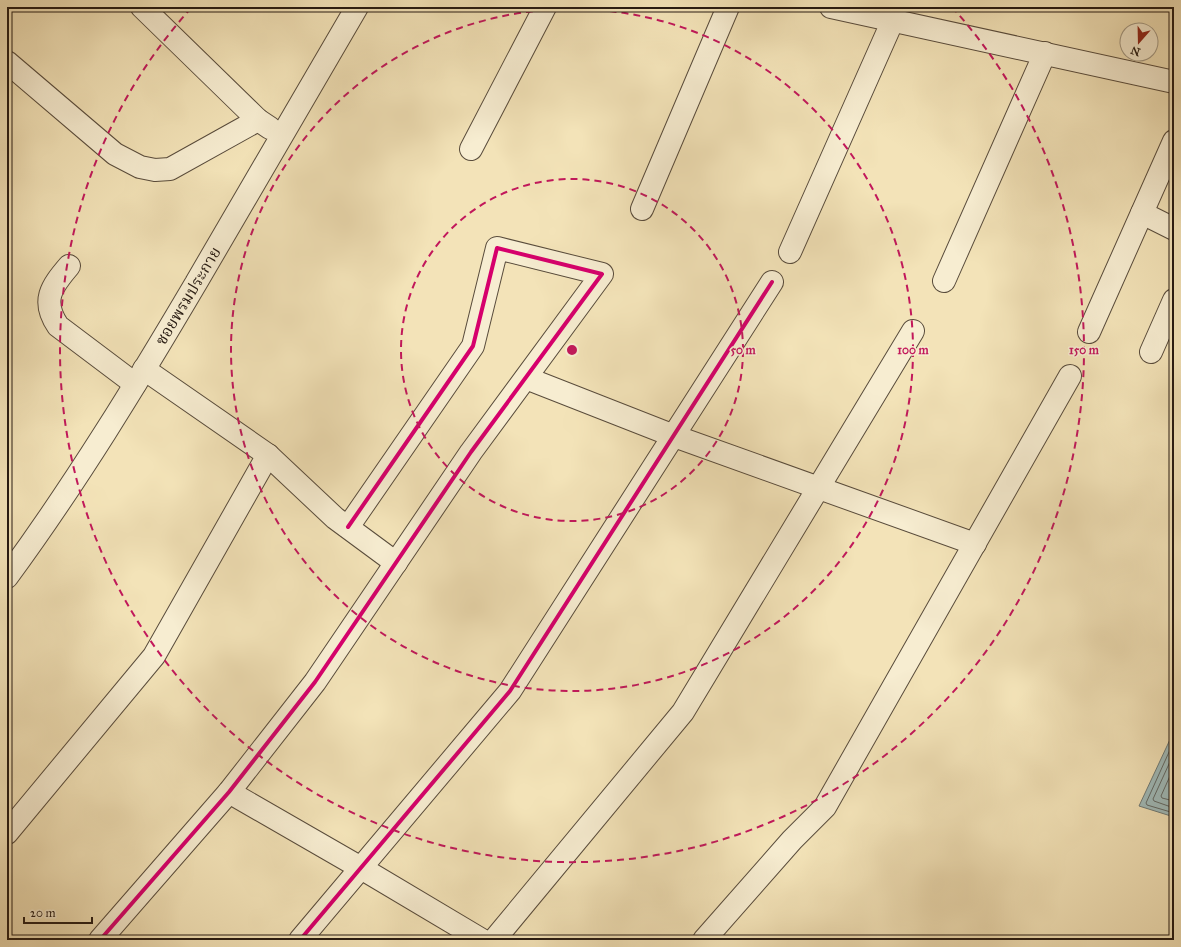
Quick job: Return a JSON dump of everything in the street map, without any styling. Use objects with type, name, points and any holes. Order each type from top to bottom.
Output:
[{"type":"street","points":[[142,7],[258,120],[283,136]]},
{"type":"street","name":"ซอยพรมประกาย","points":[[7,576],[44,526],[140,377],[283,136],[357,7]]},
{"type":"street","points":[[471,148],[545,7]]},
{"type":"street","points":[[642,209],[728,7]]},
{"type":"street","points":[[831,7],[1174,82]]},
{"type":"street","points":[[790,252],[893,20]]},
{"type":"street","points":[[944,281],[1045,53]]},
{"type":"street","points":[[7,62],[115,154],[140,167],[155,170],[170,169],[258,120]]},
{"type":"street","points":[[1089,332],[1174,141]]},
{"type":"street","points":[[1142,213],[1174,229]]},
{"type":"street","points":[[100,940],[230,792],[315,682],[472,452],[602,274],[496,248],[473,346],[348,527]]},
{"type":"street","points":[[69,266],[54,286],[50,295],[49,310],[58,326],[268,455],[335,518],[396,563]]},
{"type":"street","points":[[300,940],[510,691],[772,282]]},
{"type":"street","points":[[1151,352],[1174,300]]},
{"type":"street","points":[[494,940],[683,712],[913,331]]},
{"type":"street","points":[[704,940],[792,840],[825,807],[1070,376]]},
{"type":"street","points":[[526,378],[674,436],[974,544]]},
{"type":"street","points":[[7,833],[154,656],[268,455]]},
{"type":"street","points":[[230,792],[482,940]]},
{"type":"water","points":[[1174,731],[1174,817],[1139,806]]},
{"type":"cycle path","points":[[100,940],[229,792],[315,682],[471,452],[602,274],[497,248],[473,346],[348,527]]},
{"type":"cycle path","points":[[300,940],[510,691],[772,282]]}]
